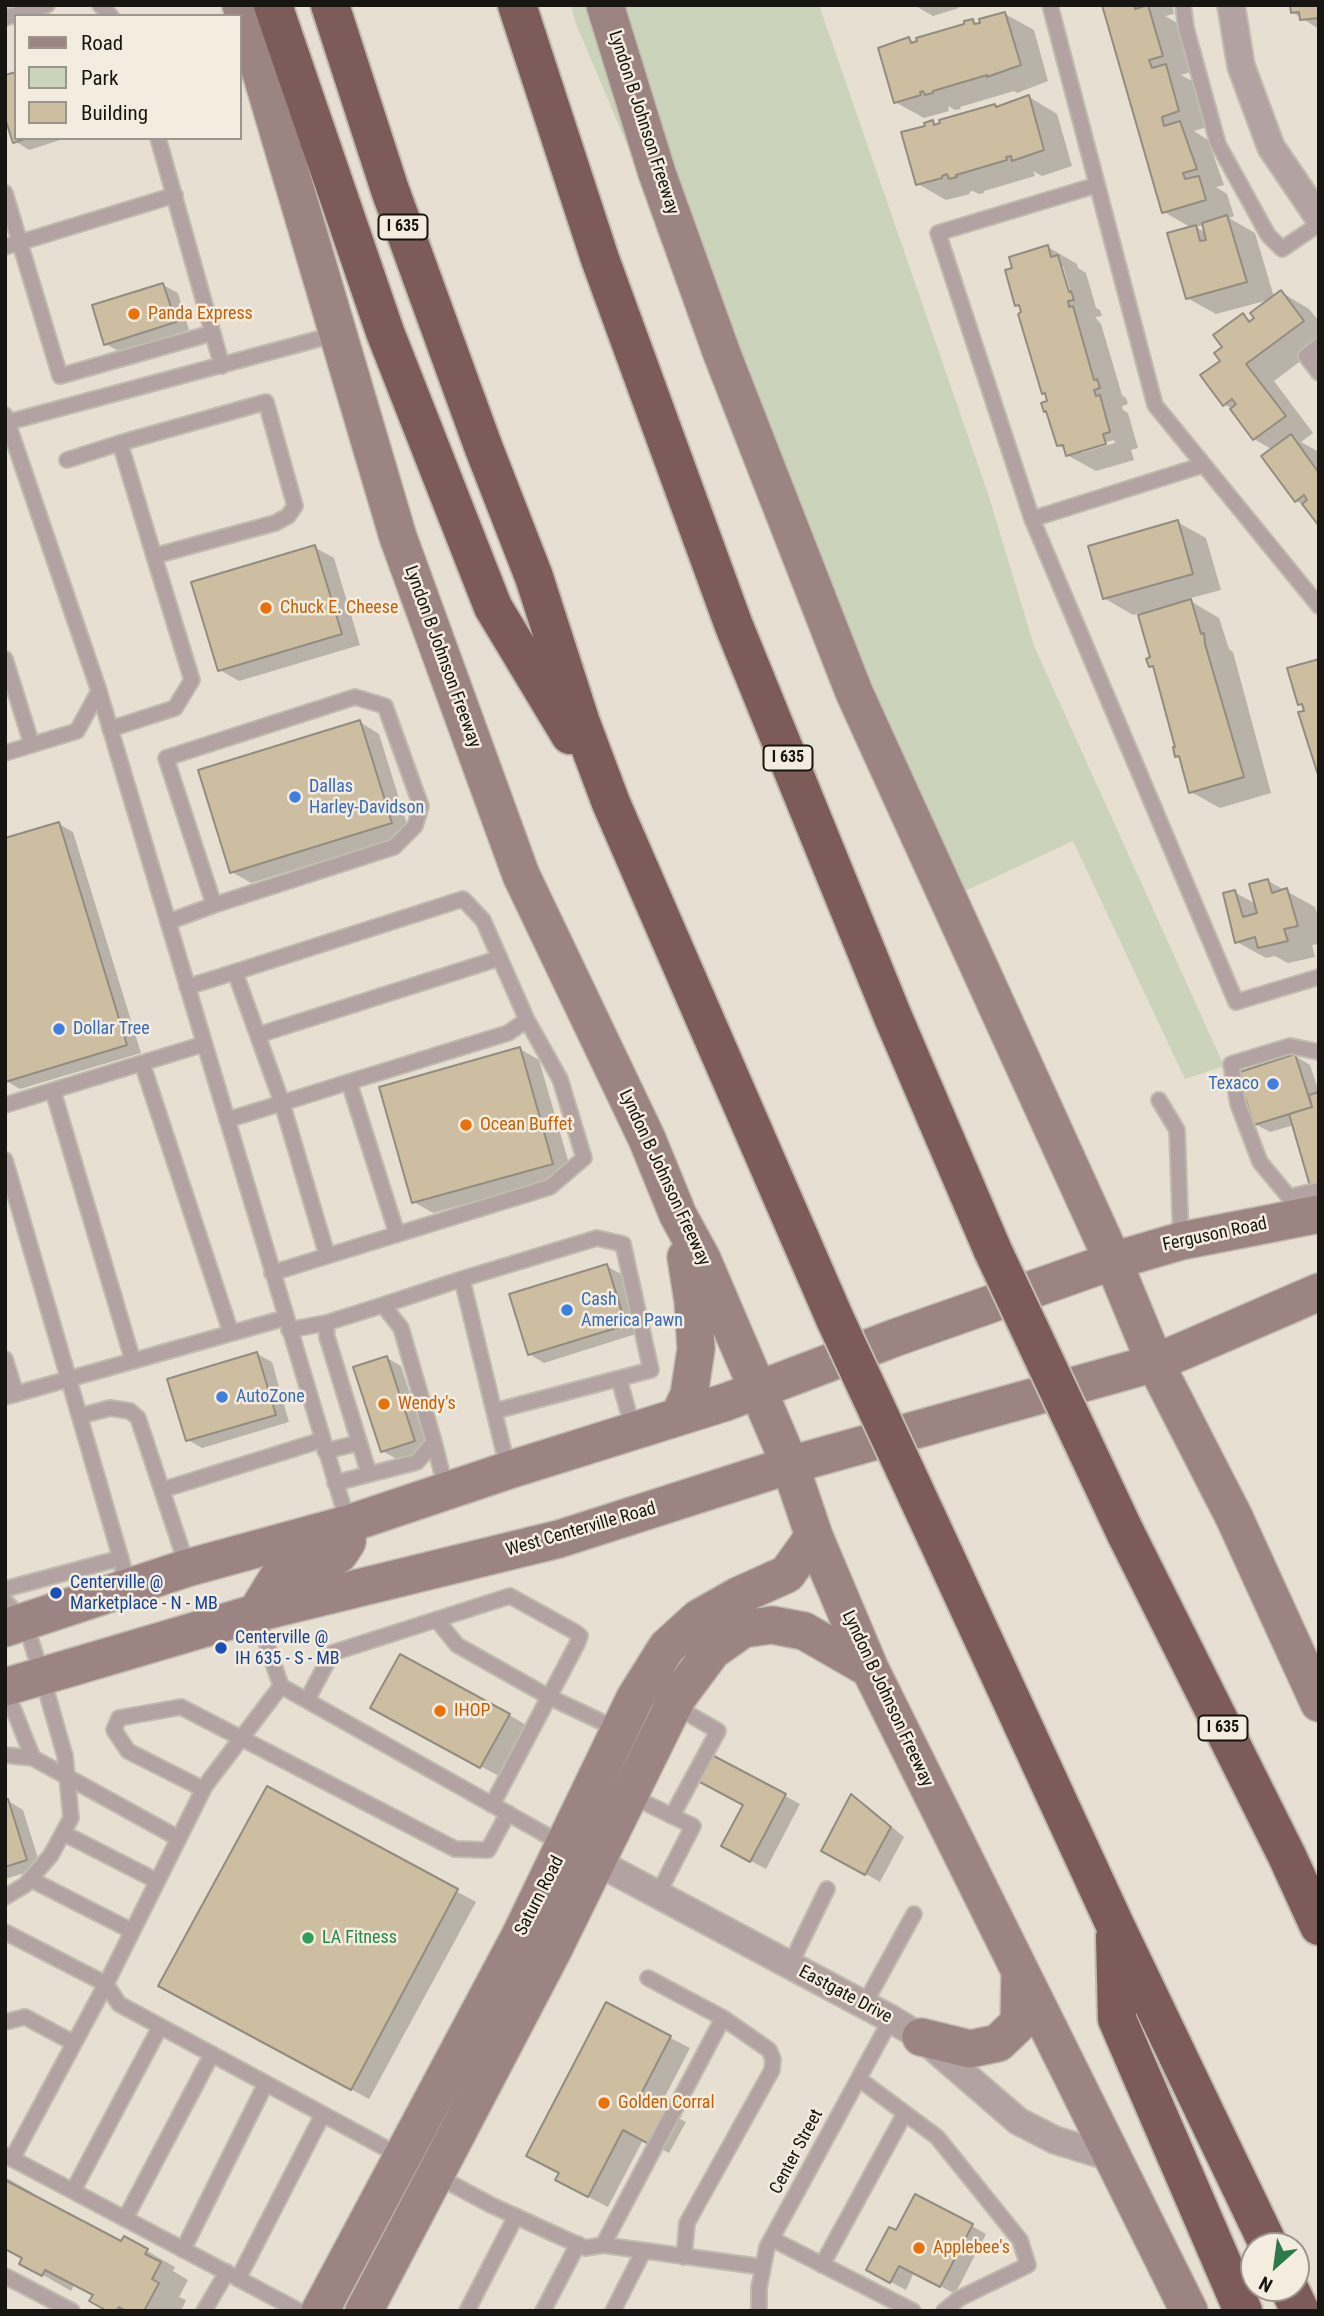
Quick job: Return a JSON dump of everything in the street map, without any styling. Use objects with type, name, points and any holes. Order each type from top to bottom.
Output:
[{"type":"highway","points":[[273,5],[385,332],[493,607],[611,803]]},
{"type":"highway","name":"I 635","points":[[330,5],[390,190],[483,446],[534,577],[581,723],[611,803],[835,1319],[1115,1925],[1262,2232]]},
{"type":"highway","name":"I 635","points":[[517,5],[600,259],[734,626],[888,1005],[993,1251],[1125,1532],[1287,1856],[1319,1926]]},
{"type":"highway","points":[[1115,1925],[1117,2019],[1243,2311]]},
{"type":"main road","name":"Lyndon B Johnson Freeway","points":[[240,5],[398,537],[521,876],[647,1139],[678,1214],[702,1259],[790,1465],[814,1536],[870,1669],[1189,2311]]},
{"type":"main road","name":"Lyndon B Johnson Freeway","points":[[605,5],[657,173],[717,341],[854,692],[1113,1261],[1154,1363],[1234,1517],[1319,1703]]},
{"type":"main road","name":"Ferguson Road","points":[[1113,1261],[1301,1210]]},
{"type":"main road","points":[[678,1214],[693,1301],[696,1349],[689,1395],[679,1416]]},
{"type":"main road","points":[[12,1617],[120,1574],[187,1568],[348,1524],[757,1392],[897,1337],[1113,1261]]},
{"type":"main road","points":[[1154,1363],[1319,1292]]},
{"type":"main road","name":"West Centerville Road","points":[[5,1688],[256,1613],[559,1539],[790,1465],[1154,1363]]},
{"type":"main road","points":[[256,1613],[277,1579],[316,1566],[339,1554],[347,1542],[348,1524]]},
{"type":"main road","name":"Saturn Road","points":[[364,2311],[435,2175],[581,1853],[620,1731],[635,1698],[667,1647],[699,1618],[738,1596],[787,1574],[814,1536]]},
{"type":"main road","name":"Saturn Road","points":[[320,2311],[403,2157],[581,1853],[630,1795],[674,1705],[712,1651],[743,1629],[772,1625],[804,1631],[870,1669]]},
{"type":"main road","points":[[906,2028],[970,2049],[998,2043],[1019,2023],[1020,1973]]},
{"type":"main road","points":[[403,2157],[435,2175]]},
{"type":"street","points":[[1231,5],[1241,66],[1271,147],[1319,221]]},
{"type":"street","name":"Eastgate Drive","points":[[581,1853],[906,2028],[1018,2121],[1055,2140],[1112,2158]]},
{"type":"lane","points":[[18,14],[47,5]]},
{"type":"lane","points":[[1050,5],[1155,405],[1319,606]]},
{"type":"lane","points":[[1183,5],[1185,28],[1218,144],[1268,235],[1282,248],[1319,221]]},
{"type":"lane","points":[[159,140],[222,366]]},
{"type":"lane","points":[[1097,185],[938,233],[1032,519],[1236,1002],[1319,977]]},
{"type":"lane","points":[[5,192],[13,245],[60,376],[212,333]]},
{"type":"lane","points":[[13,245],[175,195]]},
{"type":"lane","points":[[337,334],[6,421],[99,691],[348,1524]]},
{"type":"lane","points":[[1319,346],[1306,356],[1319,373]]},
{"type":"lane","points":[[67,460],[266,402],[295,506],[288,516],[275,523],[154,555]]},
{"type":"lane","points":[[110,729],[175,708],[192,680],[120,443]]},
{"type":"lane","points":[[1032,519],[1203,465]]},
{"type":"lane","points":[[5,659],[32,745]]},
{"type":"lane","points":[[5,753],[77,731],[99,691]]},
{"type":"lane","points":[[168,922],[394,848],[415,825],[421,806],[385,706],[355,697],[166,758],[214,905]]},
{"type":"lane","points":[[187,987],[463,899],[483,920],[527,1020],[560,1079],[584,1158],[550,1187],[272,1273]]},
{"type":"lane","points":[[258,1035],[499,958]]},
{"type":"lane","points":[[235,972],[282,1103],[327,1255]]},
{"type":"lane","points":[[227,1120],[508,1033],[527,1020]]},
{"type":"lane","points":[[5,1105],[204,1044]]},
{"type":"lane","points":[[1319,1052],[1290,1046],[1231,1065],[1238,1104],[1261,1162],[1301,1210],[1319,1190]]},
{"type":"lane","points":[[142,1063],[231,1333]]},
{"type":"lane","points":[[349,1082],[397,1234]]},
{"type":"lane","points":[[52,1091],[133,1361]]},
{"type":"lane","points":[[1159,1100],[1177,1130],[1181,1241]]},
{"type":"lane","points":[[5,1160],[80,1416],[120,1574],[5,1589]]},
{"type":"lane","points":[[5,1359],[11,1396],[231,1333],[287,1324],[326,1323],[597,1238],[623,1244],[651,1370],[495,1411]]},
{"type":"lane","points":[[462,1279],[509,1470]]},
{"type":"lane","points":[[383,1305],[401,1328],[447,1491]]},
{"type":"lane","points":[[326,1323],[327,1337],[369,1474]]},
{"type":"lane","points":[[619,1379],[634,1430]]},
{"type":"lane","points":[[80,1416],[110,1408],[130,1411],[138,1418],[187,1568]]},
{"type":"lane","points":[[335,1483],[417,1462],[434,1442]]},
{"type":"lane","points":[[162,1490],[323,1446],[359,1443]]},
{"type":"lane","points":[[307,1700],[332,1653],[510,1596],[575,1632],[580,1636],[577,1644],[492,1805]]},
{"type":"lane","points":[[256,1613],[281,1686],[581,1853]]},
{"type":"lane","points":[[5,1897],[30,1879],[51,1855],[71,1818],[65,1756],[42,1676],[12,1617]]},
{"type":"lane","points":[[437,1620],[457,1645],[549,1697],[620,1731]]},
{"type":"lane","points":[[281,1686],[203,1789],[106,1984],[9,2157],[299,2311]]},
{"type":"lane","points":[[5,1688],[33,1758]]},
{"type":"lane","points":[[672,1816],[718,1731],[674,1705]]},
{"type":"lane","points":[[203,1789],[128,1751],[114,1730],[119,1718],[180,1707],[455,1849],[488,1850],[508,1813]]},
{"type":"lane","points":[[5,1755],[33,1758],[178,1838]]},
{"type":"lane","points":[[630,1795],[693,1826],[658,1894]]},
{"type":"lane","points":[[64,1833],[157,1881]]},
{"type":"lane","points":[[30,1879],[132,1931]]},
{"type":"lane","points":[[790,1965],[827,1889]]},
{"type":"lane","points":[[864,2005],[914,1914]]},
{"type":"lane","points":[[5,1932],[106,1984],[119,2004],[403,2157]]},
{"type":"lane","points":[[648,1978],[723,2018],[769,2050],[774,2059],[772,2070],[687,2224],[684,2258]]},
{"type":"lane","points":[[5,2022],[25,2017],[74,2043]]},
{"type":"lane","points":[[603,2245],[723,2018]]},
{"type":"lane","points":[[73,2192],[160,2026]]},
{"type":"lane","name":"Center Street","points":[[759,2311],[759,2288],[767,2247],[859,2078],[906,2028]]},
{"type":"lane","points":[[125,2219],[212,2054]]},
{"type":"lane","points":[[859,2078],[937,2137],[1020,2240],[1028,2265],[960,2298],[944,2311]]},
{"type":"lane","points":[[183,2249],[266,2083]]},
{"type":"lane","points":[[822,2265],[905,2113]]},
{"type":"lane","points":[[204,2311],[232,2275],[323,2114]]},
{"type":"lane","points":[[435,2175],[585,2248],[603,2245],[684,2258],[763,2266]]},
{"type":"lane","points":[[467,2311],[516,2216]]},
{"type":"lane","points":[[772,2239],[913,2311]]},
{"type":"lane","points":[[543,2311],[578,2244]]},
{"type":"lane","points":[[614,2311],[643,2252]]},
{"type":"lane","points":[[5,2276],[72,2311]]},
{"type":"green space","points":[[571,5],[819,5],[989,497],[1034,646],[1224,1066],[1185,1079],[1073,841],[963,892],[924,846],[576,24]]},
{"type":"building","points":[[1102,5],[1134,5],[1135,9],[1148,5],[1163,56],[1149,60],[1152,68],[1166,64],[1179,111],[1162,117],[1164,126],[1180,121],[1197,169],[1183,173],[1185,179],[1199,176],[1206,200],[1162,213]]},
{"type":"building","points":[[1290,5],[1319,5],[1319,18],[1300,20],[1299,12],[1291,13]]},
{"type":"building","points":[[1005,12],[1021,65],[933,93],[925,95],[923,91],[920,92],[921,95],[894,103],[878,48],[909,37],[911,43],[917,41],[916,38],[964,24],[964,21],[973,19],[974,24],[980,23],[979,19]]},
{"type":"building","points":[[14,73],[14,140],[21,140],[13,143],[5,118],[5,75]]},
{"type":"building","points":[[1029,95],[1044,150],[1012,161],[1011,156],[1006,157],[1007,160],[956,175],[957,177],[949,179],[947,174],[916,185],[901,132],[925,126],[924,123],[933,120],[934,125],[940,123],[939,120],[995,104],[996,107]]},
{"type":"building","points":[[1227,215],[1247,282],[1186,299],[1167,233],[1196,225],[1200,241],[1206,240],[1202,223]]},
{"type":"building","points":[[1048,245],[1051,257],[1058,255],[1074,300],[1068,301],[1069,307],[1073,306],[1094,380],[1097,379],[1100,388],[1094,390],[1096,396],[1100,395],[1110,432],[1103,434],[1106,444],[1066,456],[1063,445],[1057,446],[1041,403],[1047,401],[1045,393],[1042,394],[1018,314],[1021,312],[1019,305],[1015,306],[1005,270],[1012,268],[1009,257]]},
{"type":"building","name":"Panda Express","points":[[163,283],[176,322],[104,345],[92,305]]},
{"type":"building","points":[[1281,290],[1304,321],[1246,364],[1286,416],[1253,440],[1230,409],[1236,404],[1232,399],[1223,406],[1200,375],[1220,361],[1214,353],[1222,347],[1213,335],[1243,313],[1249,322],[1254,318],[1250,313]]},
{"type":"building","points":[[1291,434],[1319,473],[1319,526],[1302,504],[1307,500],[1304,495],[1295,502],[1261,456]]},
{"type":"building","points":[[1178,520],[1193,574],[1103,599],[1088,546]]},
{"type":"building","name":"Chuck E. Cheese","points":[[315,545],[342,634],[218,671],[191,582]]},
{"type":"building","points":[[1191,599],[1201,634],[1204,633],[1244,777],[1189,793],[1179,756],[1175,757],[1175,747],[1153,666],[1149,667],[1146,659],[1150,657],[1138,615]]},
{"type":"building","points":[[1319,659],[1319,778],[1298,712],[1304,711],[1302,704],[1298,705],[1287,668]]},
{"type":"building","name":"Dallas Harley-Davidson","points":[[360,720],[392,823],[230,873],[198,770]]},
{"type":"building","points":[[59,822],[127,1045],[5,1082],[5,838]]},
{"type":"building","points":[[1268,879],[1272,893],[1287,888],[1298,926],[1284,929],[1288,941],[1258,948],[1255,937],[1235,943],[1223,893],[1235,890],[1243,917],[1257,913],[1249,884]]},
{"type":"building","name":"Ocean Buffet","points":[[520,1047],[553,1164],[412,1203],[379,1087]]},
{"type":"building","name":"Texaco","points":[[1295,1054],[1312,1107],[1254,1125],[1237,1073]]},
{"type":"building","name":"Texaco","points":[[1319,1092],[1319,1183],[1310,1186],[1289,1114],[1312,1107],[1309,1095]]},
{"type":"building","name":"Cash America Pawn","points":[[607,1264],[626,1325],[528,1355],[509,1294]]},
{"type":"building","name":"AutoZone","points":[[257,1352],[276,1415],[186,1441],[167,1379]]},
{"type":"building","name":"Wendy's","points":[[387,1356],[415,1441],[381,1452],[353,1367]]},
{"type":"building","name":"IHOP","points":[[400,1654],[510,1714],[480,1768],[370,1708]]},
{"type":"building","points":[[712,1755],[786,1794],[750,1862],[721,1846],[743,1805],[698,1781]]},
{"type":"building","name":"LA Fitness","points":[[267,1786],[458,1889],[351,2090],[158,1986]]},
{"type":"building","points":[[851,1794],[891,1827],[865,1875],[821,1851]]},
{"type":"building","points":[[8,1799],[27,1860],[5,1867],[5,1800]]},
{"type":"building","name":"Golden Corral","points":[[606,2002],[671,2036],[640,2096],[667,2110],[649,2144],[623,2130],[588,2197],[555,2180],[559,2173],[526,2156]]},
{"type":"building","points":[[5,2180],[121,2241],[124,2236],[148,2249],[145,2254],[161,2262],[152,2279],[159,2283],[144,2311],[126,2311],[119,2307],[116,2311],[107,2311],[89,2301],[93,2295],[45,2270],[42,2276],[19,2264],[22,2258],[5,2249]]},
{"type":"building","name":"Applebee's","points":[[915,2194],[973,2224],[940,2287],[899,2266],[890,2283],[866,2270],[889,2227],[896,2230]]},
{"type":"place","name":"Panda Express","points":[[134,314]]},
{"type":"place","name":"Chuck E. Cheese","points":[[266,608]]},
{"type":"place","name":"Dallas Harley-Davidson","points":[[295,797]]},
{"type":"place","name":"Dollar Tree","points":[[59,1029]]},
{"type":"place","name":"Texaco","points":[[1273,1084]]},
{"type":"place","name":"Ocean Buffet","points":[[466,1125]]},
{"type":"place","name":"Cash America Pawn","points":[[567,1310]]},
{"type":"place","name":"AutoZone","points":[[222,1397]]},
{"type":"place","name":"Wendy's","points":[[384,1404]]},
{"type":"place","name":"Centerville @ Marketplace - N - MB","points":[[56,1593]]},
{"type":"place","name":"Centerville @ IH 635 - S - MB","points":[[221,1648]]},
{"type":"place","name":"IHOP","points":[[440,1711]]},
{"type":"place","name":"LA Fitness","points":[[308,1938]]},
{"type":"place","name":"Golden Corral","points":[[604,2103]]},
{"type":"place","name":"Applebee's","points":[[919,2248]]}]
